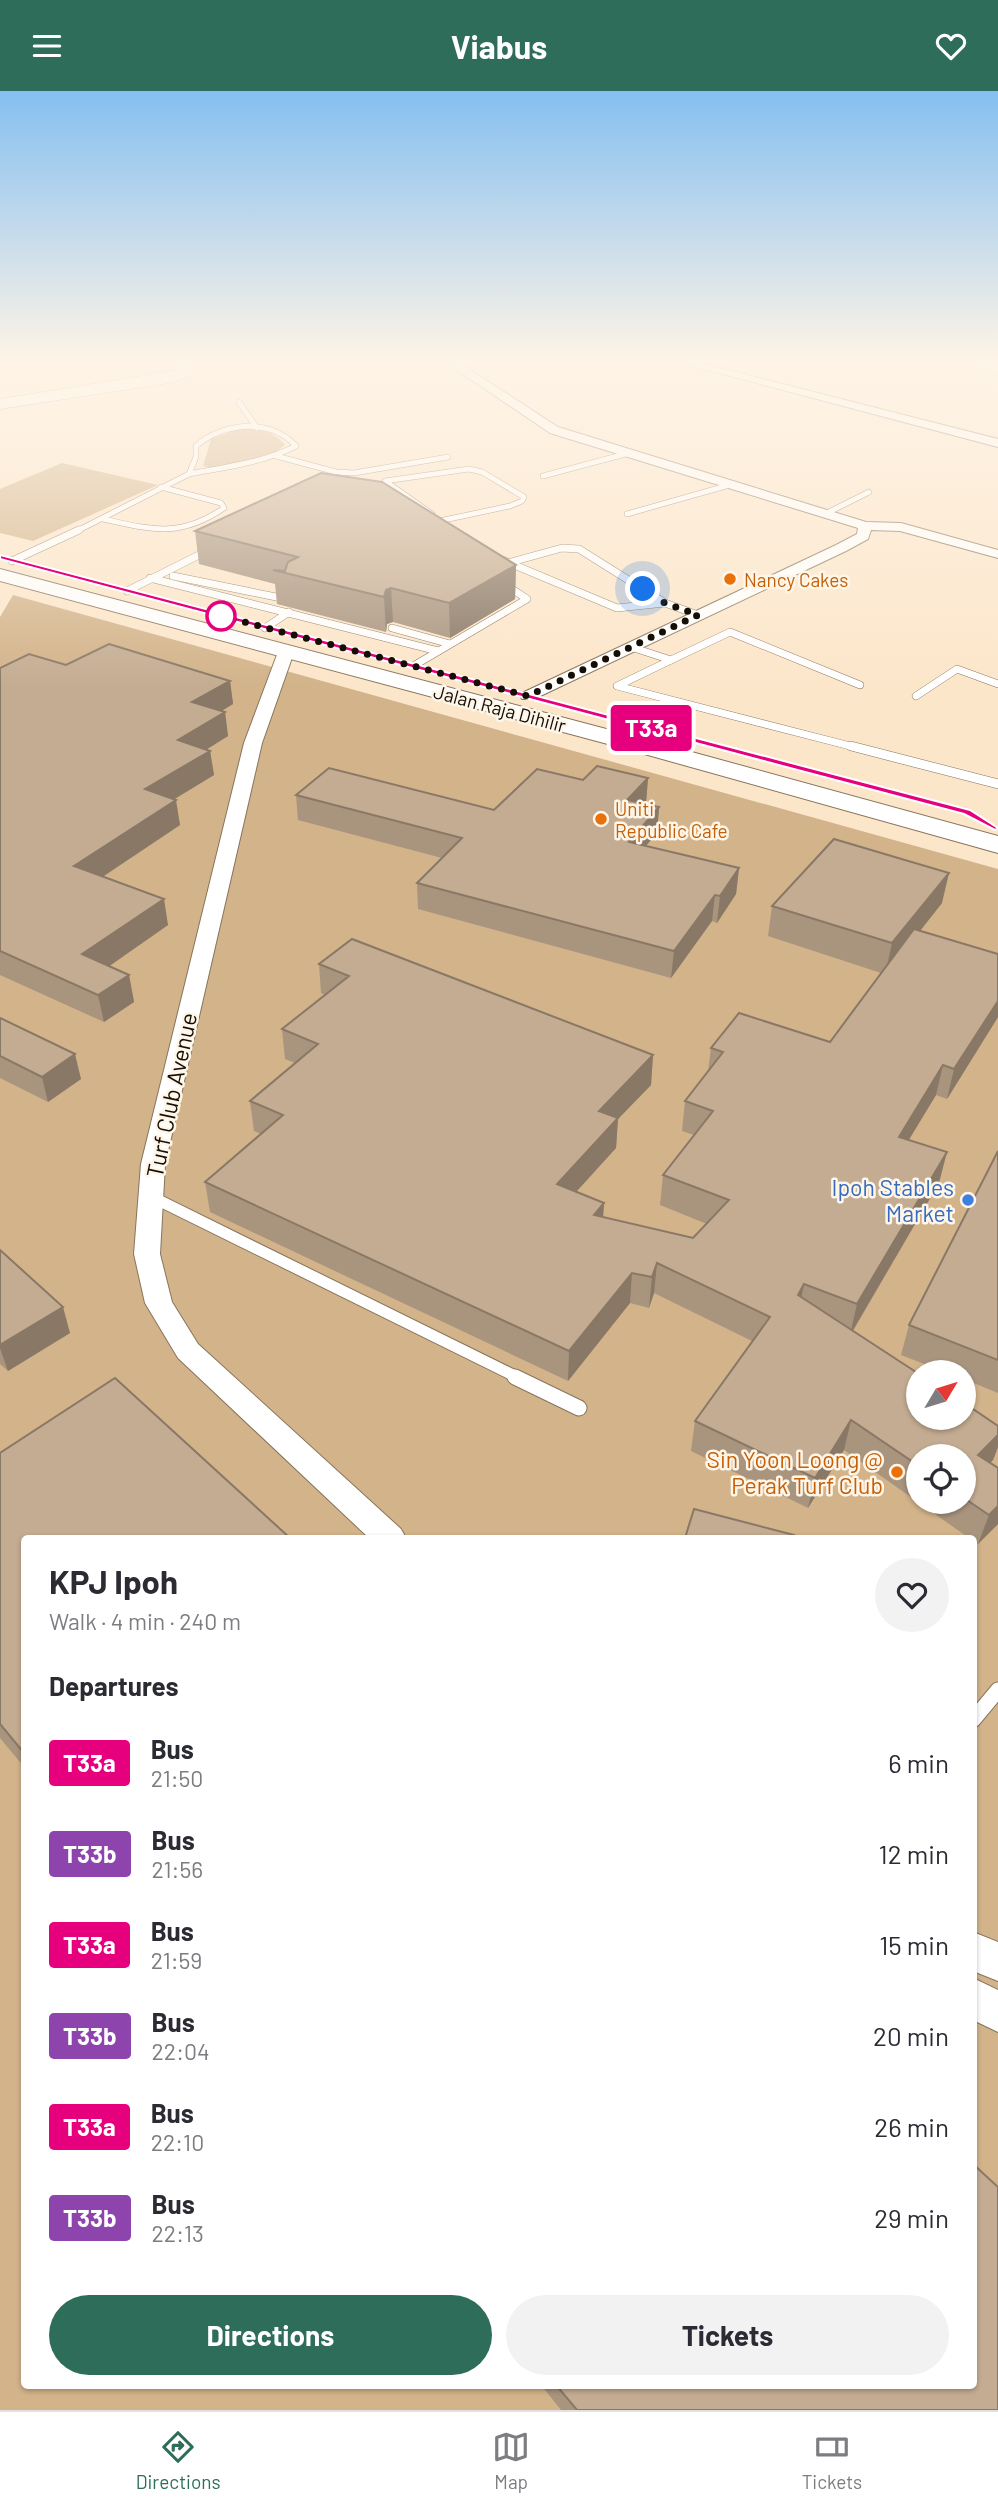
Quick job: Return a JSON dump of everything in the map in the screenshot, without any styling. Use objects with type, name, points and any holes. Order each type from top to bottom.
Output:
[{"type":"main road","name":"Jalan Raja Dihilir","points":[[3,571],[127,591],[998,821]]},
{"type":"main road","name":"Jalan Raja Dihilir","points":[[3,571],[286,652],[639,745],[998,845]]},
{"type":"main road","points":[[127,591],[136,602],[229,636]]},
{"type":"main road","points":[[967,812],[998,828]]},
{"type":"street","points":[[687,470],[865,526],[901,527],[998,554]]},
{"type":"street","points":[[528,696],[841,548],[863,535],[865,526]]},
{"type":"street","name":"Turf Club Avenue","points":[[286,652],[253,743],[153,1164],[147,1254],[159,1303],[188,1351],[387,1535]]},
{"type":"street","points":[[977,1953],[998,1962]]},
{"type":"street","points":[[977,2000],[998,2012]]},
{"type":"lane","points":[[189,474],[191,470]]},
{"type":"lane","points":[[3,571],[161,487],[189,474],[207,470]]},
{"type":"lane","points":[[329,470],[354,473],[370,470]]},
{"type":"lane","points":[[443,525],[385,481],[460,470]]},
{"type":"lane","points":[[427,524],[443,525],[522,501],[524,497],[474,470]]},
{"type":"lane","points":[[543,476],[565,470]]},
{"type":"lane","points":[[627,514],[733,484]]},
{"type":"lane","points":[[103,519],[166,532],[197,524],[224,508],[221,503],[161,487]]},
{"type":"lane","points":[[827,513],[869,492]]},
{"type":"lane","points":[[127,591],[220,545]]},
{"type":"lane","points":[[496,566],[562,548],[579,549],[665,603],[698,615]]},
{"type":"lane","points":[[496,557],[617,608],[665,603]]},
{"type":"lane","points":[[159,574],[286,599]]},
{"type":"lane","points":[[415,665],[527,599],[494,576]]},
{"type":"lane","points":[[150,578],[438,650]]},
{"type":"lane","points":[[265,628],[289,612]]},
{"type":"lane","points":[[392,628],[450,644]]},
{"type":"lane","points":[[860,685],[730,632],[617,686],[998,784]]},
{"type":"lane","points":[[631,647],[671,660]]},
{"type":"lane","points":[[916,696],[957,669],[998,684]]},
{"type":"lane","points":[[150,1196],[579,1408]]},
{"type":"lane","points":[[977,1715],[998,1690]]},
{"type":"shaded area","points":[[45,470],[94,470],[158,485],[33,541],[0,533],[0,489]]},
{"type":"shaded area","points":[[13,595],[998,869],[998,2410],[0,2410],[0,617]]},
{"type":"building","points":[[321,473],[382,482],[516,565],[449,603],[391,588],[386,590],[384,597],[273,570],[285,571],[288,562],[298,557],[195,531]]},
{"type":"building","points":[[109,644],[230,681],[192,702],[225,712],[178,740],[210,751],[145,789],[176,800],[74,866],[164,899],[82,954],[129,975],[98,995],[0,951],[0,668],[29,654],[66,665]]},
{"type":"building","points":[[597,766],[648,778],[627,800],[659,807],[629,842],[739,868],[720,896],[715,895],[674,951],[417,883],[462,838],[296,795],[329,768],[494,810],[537,769],[583,780]]},
{"type":"building","points":[[834,839],[949,873],[892,943],[772,906]]},
{"type":"building","points":[[914,929],[998,954],[998,1001],[954,1069],[943,1065],[899,1137],[947,1152],[857,1304],[804,1284],[798,1295],[906,1366],[906,1430],[976,1430],[976,1411],[998,1426],[998,1435],[978,1455],[998,1468],[998,1506],[989,1515],[976,1506],[976,1444],[906,1444],[906,1457],[851,1420],[815,1478],[695,1421],[770,1317],[657,1263],[652,1277],[632,1273],[569,1351],[205,1182],[283,1115],[250,1101],[318,1044],[282,1029],[349,976],[319,964],[352,939],[653,1055],[599,1111],[618,1118],[557,1184],[604,1203],[594,1215],[693,1238],[729,1200],[663,1175],[713,1111],[685,1101],[723,1052],[711,1048],[739,1013],[830,1042]]},
{"type":"building","points":[[0,1018],[75,1054],[42,1077],[0,1056]]},
{"type":"building","points":[[998,1151],[998,1360],[909,1325]]},
{"type":"building","points":[[0,1250],[63,1307],[0,1345]]},
{"type":"building","points":[[115,1378],[287,1535],[21,1535],[21,1749],[0,1724],[0,1453]]},
{"type":"building","points":[[694,1509],[794,1535],[686,1535]]},
{"type":"building","points":[[977,2168],[998,2187],[998,2410],[577,2410],[559,2389],[977,2389]]},
{"type":"bus line","name":"T33a","points":[[0,558],[967,812],[998,828]]},
{"type":"place","name":"Nancy Cakes","points":[[730,579]]},
{"type":"place","name":"Uniti Republic Cafe","points":[[601,819]]},
{"type":"place","name":"Ipoh Stables Market","points":[[968,1200]]},
{"type":"place","name":"Sin Yoon Loong @ Perak Turf Club","points":[[897,1472]]},
{"type":"route","points":[[221,616],[528,696],[698,615],[665,603],[643,589]]}]
